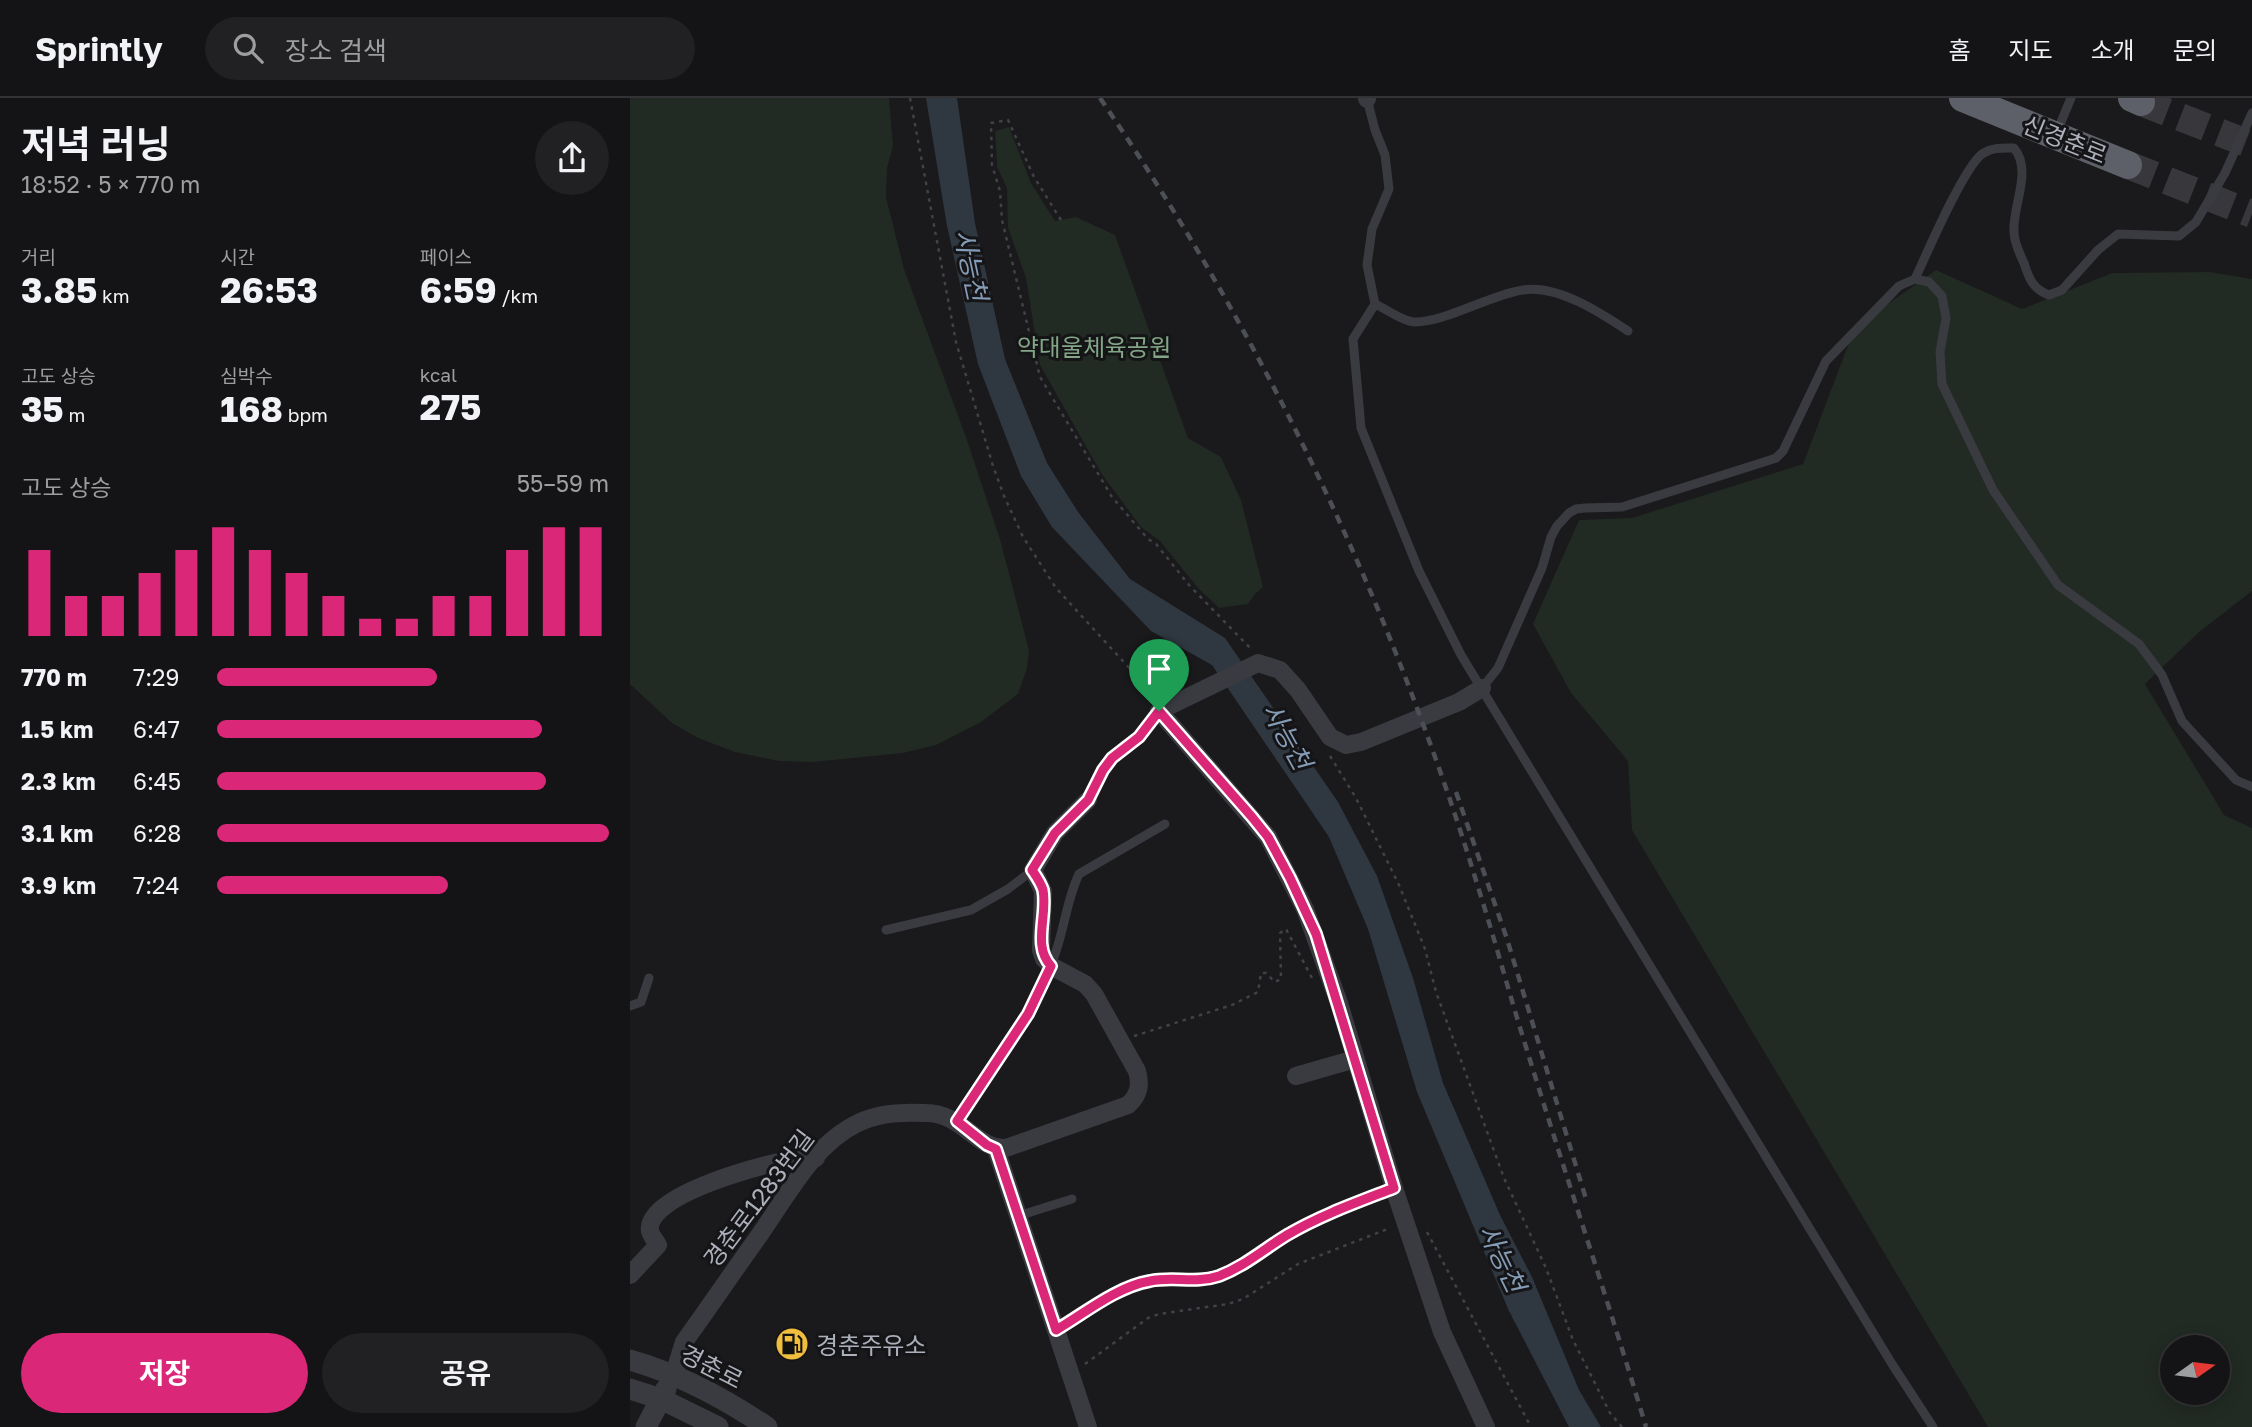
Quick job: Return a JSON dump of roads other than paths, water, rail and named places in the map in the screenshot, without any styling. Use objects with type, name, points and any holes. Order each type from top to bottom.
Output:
[{"type":"highway","name":"신경춘로","points":[[1963,98],[2128,165]]},
{"type":"street","points":[[1482,688],[1459,702],[1361,743],[1346,745],[1330,737],[1298,690],[1280,670],[1264,666],[1166,706],[1268,837],[1305,909],[1328,972],[1394,1188],[1442,1332],[1486,1427]]},
{"type":"street","points":[[1088,800],[1055,833],[1032,870],[1043,891],[1041,950],[1044,959],[1051,966],[1085,984],[1094,994],[1137,1071],[1139,1090],[1128,1105],[1006,1149],[996,1149],[1088,1427]]},
{"type":"street","points":[[1296,1076],[1355,1059]]},
{"type":"street","name":"경춘로1283번길","points":[[674,1374],[684,1342],[802,1174],[832,1139],[859,1122],[879,1116],[929,1112],[957,1121],[996,1149]]},
{"type":"street","points":[[630,1275],[658,1245],[650,1231],[651,1222],[659,1210],[719,1179],[758,1166],[816,1158]]},
{"type":"street","name":"경춘로","points":[[630,1360],[674,1374],[733,1404],[767,1427]]},
{"type":"street","points":[[646,1427],[674,1374]]},
{"type":"street","name":"경춘로","points":[[630,1389],[661,1399],[718,1427]]},
{"type":"lane","points":[[1367,98],[1385,155],[1389,189],[1372,229],[1367,265],[1375,304],[1353,339],[1361,428],[1419,571],[1461,655],[1933,1427]]},
{"type":"lane","points":[[2055,135],[2071,98]]},
{"type":"lane","points":[[1914,279],[1960,187],[1981,155],[1994,148],[2014,148],[2020,155],[2022,177],[2014,235],[2029,279],[2038,291],[2049,295],[2063,290],[2098,250],[2118,234],[2179,236],[2196,222],[2225,173],[2252,113]]},
{"type":"lane","points":[[1482,688],[1498,668],[1542,568],[1551,537],[1569,513],[1576,509],[1622,507],[1776,458],[1783,451],[1826,360],[1899,286],[1914,279],[1929,282],[1942,296],[1946,318],[1940,352],[1942,384],[1993,490],[2058,585],[2139,644],[2162,675],[2182,721],[2236,780],[2252,787]]},
{"type":"lane","points":[[1375,304],[1412,322],[1433,319],[1525,289],[1558,293],[1601,313],[1628,331]]},
{"type":"lane","points":[[957,1121],[1028,1014],[1051,966],[1073,886],[1079,874],[1165,824]]},
{"type":"lane","points":[[886,930],[971,910],[1008,889],[1032,870]]},
{"type":"lane","points":[[630,1006],[641,1002],[649,978]]},
{"type":"lane","points":[[1018,1216],[1072,1199]]},
{"type":"water","name":"사능천","points":[[926,98],[957,98],[975,223],[1005,359],[1047,463],[1078,512],[1130,579],[1225,638],[1338,802],[1377,876],[1413,978],[1443,1083],[1500,1215],[1532,1277],[1579,1390],[1601,1427],[1569,1427],[1509,1311],[1417,1092],[1368,929],[1329,837],[1212,665],[1151,631],[1052,527],[1021,476],[978,364],[947,226]]},
{"type":"tunnel","points":[[2141,102],[2252,145]]},
{"type":"tunnel","points":[[2128,165],[2252,214]]},
{"type":"railway","points":[[1100,98],[1184,227],[1260,362],[1329,500],[1391,641],[1458,825],[1646,1427]]},
{"type":"railway","points":[[1456,792],[1507,939],[1586,1199]]},
{"type":"place","name":"경춘주유소","points":[[792,1344]]},
{"type":"park label","name":"약대울체육공원","points":[[1094,346]]}]
